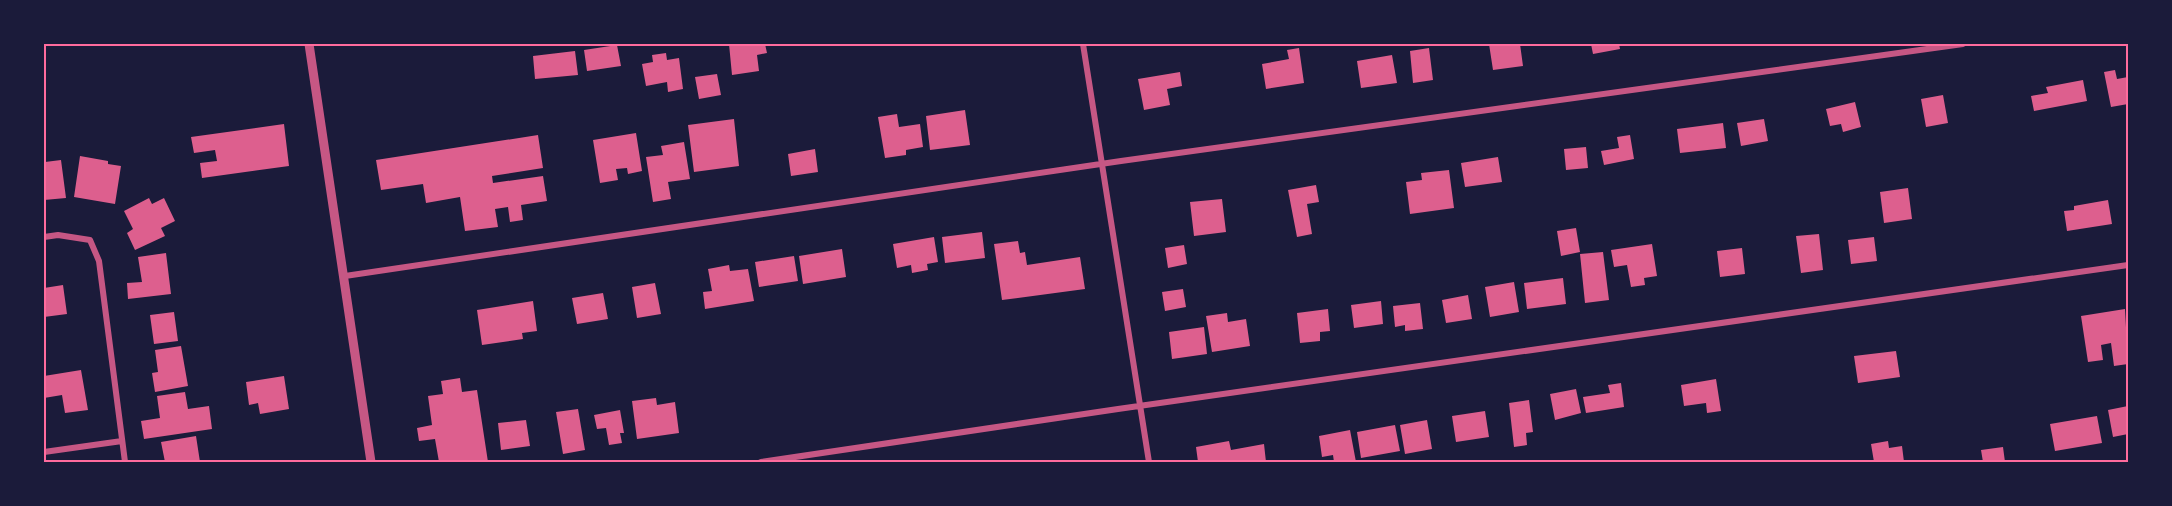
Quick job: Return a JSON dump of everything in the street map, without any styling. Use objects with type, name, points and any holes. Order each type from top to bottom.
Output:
[{"type":"street","points":[[309,44],[371,462]]},
{"type":"street","points":[[1083,44],[1149,462]]},
{"type":"street","points":[[345,276],[1101,164],[1963,44]]},
{"type":"street","points":[[44,237],[58,235],[90,240],[99,261],[125,462]]},
{"type":"street","points":[[761,462],[2128,265]]},
{"type":"street","points":[[44,452],[122,441]]},
{"type":"building","points":[[729,44],[765,44],[767,53],[757,55],[759,71],[732,75]]},
{"type":"building","points":[[1489,44],[1520,44],[1523,66],[1493,70]]},
{"type":"building","points":[[1591,44],[1619,44],[1620,49],[1593,54]]},
{"type":"building","points":[[617,45],[621,66],[587,71],[584,50]]},
{"type":"building","points":[[1299,48],[1304,83],[1266,89],[1262,64],[1289,59],[1287,50]]},
{"type":"building","points":[[1429,48],[1433,80],[1413,83],[1410,51]]},
{"type":"building","points":[[575,51],[578,75],[535,79],[533,56]]},
{"type":"building","points":[[666,53],[667,60],[679,58],[683,89],[668,92],[667,82],[646,86],[642,64],[653,62],[652,55]]},
{"type":"building","points":[[1392,55],[1397,83],[1361,88],[1357,61]]},
{"type":"building","points":[[2115,70],[2117,79],[2128,77],[2128,104],[2111,107],[2104,72]]},
{"type":"building","points":[[1180,72],[1182,86],[1167,89],[1170,105],[1144,110],[1138,79]]},
{"type":"building","points":[[717,74],[721,95],[699,99],[695,77]]},
{"type":"building","points":[[2083,80],[2087,101],[2034,111],[2031,96],[2048,93],[2046,87]]},
{"type":"building","points":[[1943,95],[1948,123],[1926,127],[1921,99]]},
{"type":"building","points":[[1855,102],[1861,127],[1843,132],[1841,124],[1830,126],[1826,109]]},
{"type":"building","points":[[965,110],[970,145],[930,150],[926,116]]},
{"type":"building","points":[[897,114],[899,127],[920,124],[923,147],[906,150],[906,155],[885,158],[878,117]]},
{"type":"building","points":[[734,119],[739,166],[694,172],[688,125]]},
{"type":"building","points":[[1764,119],[1768,141],[1741,146],[1737,123]]},
{"type":"building","points":[[1723,123],[1726,148],[1680,153],[1677,129]]},
{"type":"building","points":[[284,124],[289,166],[202,178],[200,163],[217,161],[215,150],[194,153],[191,137]]},
{"type":"building","points":[[636,133],[642,171],[628,174],[627,168],[616,169],[618,180],[600,183],[593,140]]},
{"type":"building","points":[[538,135],[543,168],[492,176],[493,183],[543,176],[547,201],[521,205],[523,220],[510,222],[508,207],[495,209],[498,227],[465,231],[460,197],[426,203],[423,184],[381,190],[376,160]]},
{"type":"building","points":[[1630,135],[1634,159],[1604,165],[1601,151],[1619,148],[1617,137]]},
{"type":"building","points":[[684,142],[690,179],[668,182],[671,199],[653,202],[646,157],[663,155],[661,146]]},
{"type":"building","points":[[1586,147],[1588,168],[1566,170],[1564,149]]},
{"type":"building","points":[[815,149],[818,172],[791,176],[788,154]]},
{"type":"building","points":[[80,156],[121,166],[115,204],[74,197]]},
{"type":"building","points":[[1498,157],[1502,182],[1465,187],[1461,163]]},
{"type":"building","points":[[61,160],[66,198],[44,200],[45,162]]},
{"type":"building","points":[[1449,170],[1454,208],[1410,214],[1406,182],[1422,180],[1421,173]]},
{"type":"building","points":[[1316,185],[1319,202],[1307,204],[1312,234],[1297,237],[1288,190]]},
{"type":"building","points":[[1908,188],[1912,219],[1884,223],[1880,192]]},
{"type":"building","points":[[149,198],[152,204],[164,198],[175,221],[161,228],[165,236],[135,250],[127,233],[133,229],[124,211]]},
{"type":"building","points":[[1222,199],[1226,232],[1194,236],[1190,202]]},
{"type":"building","points":[[2108,200],[2112,224],[2067,231],[2064,211],[2074,210],[2074,206]]},
{"type":"building","points":[[1576,228],[1580,252],[1561,256],[1557,231]]},
{"type":"building","points":[[982,232],[985,258],[945,263],[942,237]]},
{"type":"building","points":[[1819,234],[1823,270],[1801,273],[1796,236]]},
{"type":"building","points":[[934,237],[938,262],[927,264],[928,270],[912,273],[911,265],[897,268],[893,244]]},
{"type":"building","points":[[1874,237],[1877,261],[1851,264],[1848,240]]},
{"type":"building","points":[[1018,241],[1020,253],[1025,252],[1027,265],[1080,257],[1085,289],[1002,300],[994,244]]},
{"type":"building","points":[[1652,244],[1657,276],[1644,278],[1645,285],[1631,287],[1627,265],[1614,267],[1611,250]]},
{"type":"building","points":[[1184,245],[1187,264],[1168,268],[1165,248]]},
{"type":"building","points":[[1742,248],[1745,274],[1720,277],[1717,251]]},
{"type":"building","points":[[842,249],[846,277],[803,284],[799,256]]},
{"type":"building","points":[[1603,252],[1609,300],[1585,303],[1580,254]]},
{"type":"building","points":[[166,253],[171,294],[128,299],[127,283],[142,282],[138,257]]},
{"type":"building","points":[[794,256],[798,281],[759,287],[755,262]]},
{"type":"building","points":[[729,265],[730,271],[748,269],[754,301],[705,309],[703,292],[712,291],[708,269]]},
{"type":"building","points":[[1563,278],[1566,304],[1527,309],[1524,283]]},
{"type":"building","points":[[1514,282],[1519,312],[1490,317],[1485,287]]},
{"type":"building","points":[[655,283],[661,314],[637,318],[632,287]]},
{"type":"building","points":[[63,285],[67,314],[44,317],[44,288]]},
{"type":"building","points":[[1183,289],[1186,307],[1165,311],[1162,292]]},
{"type":"building","points":[[603,293],[608,319],[577,324],[572,298]]},
{"type":"building","points":[[1468,295],[1472,319],[1446,323],[1442,300]]},
{"type":"building","points":[[533,301],[537,331],[522,333],[523,339],[482,345],[477,310]]},
{"type":"building","points":[[1381,301],[1383,324],[1354,328],[1351,305]]},
{"type":"building","points":[[1420,303],[1423,329],[1405,331],[1405,325],[1395,327],[1393,306]]},
{"type":"building","points":[[1328,309],[1330,331],[1320,332],[1320,341],[1300,343],[1297,313]]},
{"type":"building","points":[[2125,309],[2128,364],[2114,366],[2111,343],[2101,345],[2103,360],[2088,362],[2081,316]]},
{"type":"building","points":[[174,312],[178,341],[154,344],[150,315]]},
{"type":"building","points":[[1227,313],[1228,322],[1246,319],[1250,346],[1212,352],[1206,316]]},
{"type":"building","points":[[1204,327],[1207,354],[1172,359],[1169,332]]},
{"type":"building","points":[[181,346],[188,386],[155,392],[152,373],[158,372],[155,350]]},
{"type":"building","points":[[1896,351],[1900,377],[1858,383],[1854,356]]},
{"type":"building","points":[[81,370],[88,410],[65,413],[62,395],[44,398],[44,376]]},
{"type":"building","points":[[284,376],[289,409],[260,414],[258,403],[249,405],[246,382]]},
{"type":"building","points":[[460,378],[462,392],[477,390],[488,462],[439,462],[435,439],[419,441],[417,428],[432,425],[428,396],[443,394],[441,381]]},
{"type":"building","points":[[1716,379],[1721,411],[1707,413],[1706,403],[1684,406],[1681,385]]},
{"type":"building","points":[[1621,383],[1624,407],[1586,413],[1583,397],[1610,393],[1608,385]]},
{"type":"building","points":[[1576,389],[1581,413],[1555,420],[1550,394]]},
{"type":"building","points":[[185,392],[188,409],[209,406],[212,429],[144,439],[141,421],[160,418],[157,396]]},
{"type":"building","points":[[656,398],[657,405],[675,402],[679,433],[637,439],[632,401]]},
{"type":"building","points":[[1529,400],[1533,432],[1526,433],[1527,445],[1514,447],[1509,403]]},
{"type":"building","points":[[2128,406],[2128,434],[2113,437],[2108,410]]},
{"type":"building","points":[[578,409],[585,450],[563,454],[556,412]]},
{"type":"building","points":[[620,410],[624,433],[620,433],[622,443],[609,445],[606,428],[597,429],[594,415]]},
{"type":"building","points":[[1485,411],[1489,437],[1456,442],[1452,416]]},
{"type":"building","points":[[2097,416],[2102,443],[2055,451],[2050,424]]},
{"type":"building","points":[[526,420],[530,446],[501,450],[498,423]]},
{"type":"building","points":[[1427,420],[1432,449],[1405,454],[1400,425]]},
{"type":"building","points":[[1395,425],[1400,451],[1361,458],[1357,432]]},
{"type":"building","points":[[1350,430],[1356,462],[1334,462],[1333,455],[1322,457],[1319,436]]},
{"type":"building","points":[[196,436],[200,462],[165,462],[161,442]]},
{"type":"building","points":[[1229,441],[1231,450],[1264,444],[1266,462],[1198,462],[1196,447]]},
{"type":"building","points":[[1888,441],[1889,448],[1902,446],[1904,462],[1874,462],[1871,444]]},
{"type":"building","points":[[2003,447],[2005,462],[1983,462],[1981,450]]}]
